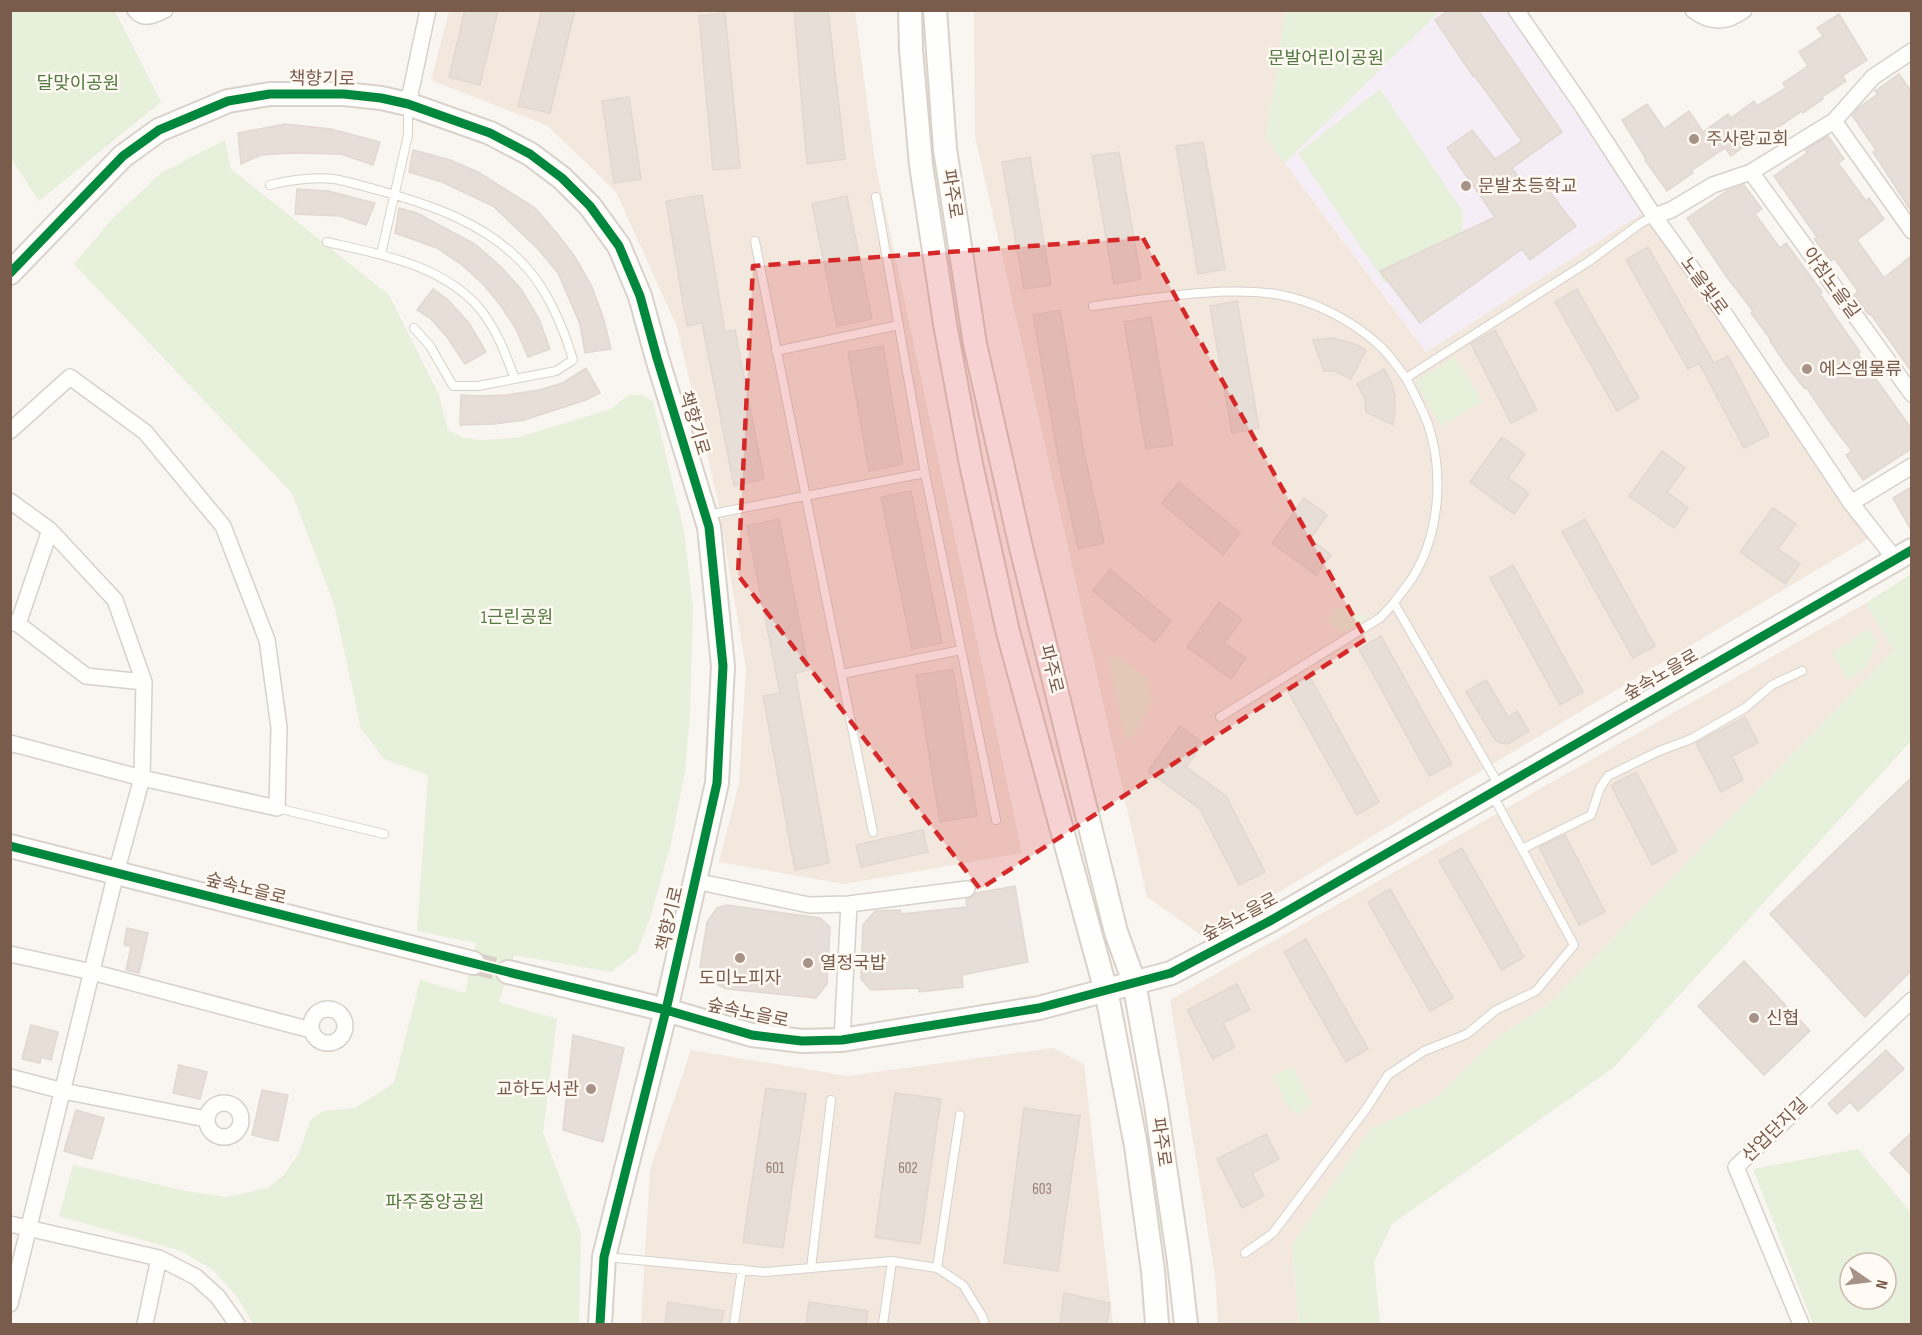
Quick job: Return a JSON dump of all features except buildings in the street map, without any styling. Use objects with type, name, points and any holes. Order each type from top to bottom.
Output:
[{"type":"street","points":[[135,10],[136,13],[150,17],[165,10]]},
{"type":"street","points":[[408,104],[428,10]]},
{"type":"street","name":"파주로","points":[[910,10],[911,50],[921,165],[945,324],[971,464],[1008,632],[1105,989],[1136,1146],[1153,1271],[1157,1324]]},
{"type":"street","name":"파주로","points":[[935,10],[945,149],[975,344],[1020,543],[1116,932],[1134,982],[1156,1106],[1186,1324]]},
{"type":"street","name":"노을빛로","points":[[1516,10],[1654,216],[1726,316],[1851,502],[1903,554]]},
{"type":"street","points":[[1693,10],[1713,20],[1724,20],[1744,10]]},
{"type":"street","points":[[1654,216],[1671,210],[1713,185],[1751,172],[1834,121],[1873,77],[1910,56]]},
{"type":"street","name":"책향기로","points":[[10,273],[123,156],[159,130],[228,101],[270,94],[344,94],[381,98],[408,104],[490,133],[530,154],[562,177],[590,206],[619,246],[640,296],[709,526],[723,666],[717,783],[666,1010],[604,1257],[600,1324]]},
{"type":"street","points":[[1834,121],[1911,231]]},
{"type":"street","name":"아침노을길","points":[[1751,172],[1911,394]]},
{"type":"street","points":[[10,431],[70,377],[145,432],[223,526],[267,640],[279,727],[278,808],[142,778],[10,743]]},
{"type":"street","points":[[1851,502],[1911,466]]},
{"type":"street","points":[[10,501],[50,530],[115,600],[144,682],[142,778],[116,873],[10,1304]]},
{"type":"street","points":[[50,530],[14,623],[86,676],[144,682]]},
{"type":"street","name":"숲속노을로","points":[[508,972],[666,1010],[752,1035],[802,1041],[842,1040],[1039,1008],[1171,973],[1268,922],[1903,554]]},
{"type":"street","name":"숲속노을로","points":[[10,846],[473,963]]},
{"type":"street","points":[[695,881],[809,905],[849,904],[967,889]]},
{"type":"street","points":[[842,1040],[849,904]]},
{"type":"street","points":[[10,954],[92,972],[311,1030]]},
{"type":"street","name":"산업단지길","points":[[1801,1324],[1736,1167],[1911,1000]]},
{"type":"street","points":[[10,1077],[206,1119]]},
{"type":"street","points":[[10,1224],[159,1258],[196,1277],[218,1297],[237,1324]]},
{"type":"street","points":[[145,1324],[159,1258]]},
{"type":"lane","points":[[381,254],[408,135],[408,104]]},
{"type":"lane","points":[[270,185],[289,180],[334,179],[440,209],[491,236],[527,267],[549,301],[566,337],[573,360],[556,371],[478,386],[453,386],[430,346],[414,328]]},
{"type":"lane","points":[[876,197],[925,473],[996,820]]},
{"type":"lane","points":[[1406,378],[1588,262],[1654,216]]},
{"type":"lane","points":[[755,241],[804,497],[873,832]]},
{"type":"lane","points":[[327,242],[381,254],[426,270],[454,285],[480,310],[501,342],[515,379]]},
{"type":"lane","points":[[1093,306],[1180,295],[1246,292],[1277,294],[1310,303],[1340,317],[1362,331],[1382,348],[1406,378],[1428,425],[1436,462],[1435,518],[1428,543],[1414,575],[1380,618],[1220,717]]},
{"type":"lane","points":[[776,351],[899,325]]},
{"type":"lane","points":[[706,515],[925,473]]},
{"type":"lane","points":[[1245,1253],[1273,1233],[1366,1109],[1388,1075],[1425,1051],[1467,1034],[1496,1010],[1536,990],[1574,945],[1522,849],[1496,791],[1394,603]]},
{"type":"lane","points":[[842,674],[961,650]]},
{"type":"lane","points":[[1522,849],[1591,815],[1600,788],[1608,776],[1659,751],[1691,739],[1745,708],[1772,685],[1802,671]]},
{"type":"lane","points":[[278,808],[384,834]]},
{"type":"lane","points":[[811,1268],[831,1100]]},
{"type":"lane","points":[[937,1268],[960,1116]]},
{"type":"lane","points":[[604,1257],[765,1272],[892,1260],[937,1268],[963,1285],[986,1324]]},
{"type":"lane","points":[[882,1324],[892,1260]]},
{"type":"lane","points":[[734,1324],[742,1269]]},
{"type":"highlighted area","points":[[1143,238],[1366,639],[980,889],[738,575],[753,266]]},
{"type":"shaded area","points":[[449,11],[855,11],[875,162],[1022,853],[844,884],[719,862],[739,784],[746,669],[717,497],[677,327],[616,192],[548,126],[431,80]]},
{"type":"shaded area","points":[[974,11],[1286,11],[1266,138],[1426,352],[1647,210],[1868,539],[1204,937],[1147,897],[975,136]]},
{"type":"shaded area","name":"문발초등학교","points":[[1440,11],[1507,11],[1647,210],[1426,352],[1285,163]]},
{"type":"shaded area","points":[[1866,603],[1894,650],[1551,1002],[1494,1040],[1435,1099],[1370,1130],[1292,1245],[1299,1324],[1218,1324],[1215,1275],[1170,1000]]},
{"type":"shaded area","points":[[1053,1048],[1084,1064],[1113,1324],[641,1324],[650,1170],[691,1050],[847,1076]]},
{"type":"green space","name":"문발어린이공원","points":[[1286,10],[1440,11],[1285,163],[1266,138]]},
{"type":"green space","name":"달맞이공원","points":[[10,11],[115,11],[161,102],[39,201],[11,158]]},
{"type":"green space","points":[[1380,89],[1463,212],[1462,232],[1385,283],[1298,153]]},
{"type":"green space","name":"1근린공원","points":[[225,140],[231,169],[389,295],[439,395],[448,430],[462,437],[479,440],[516,438],[611,409],[628,395],[641,395],[653,401],[684,531],[693,607],[690,713],[685,771],[671,843],[650,918],[637,952],[611,972],[514,955],[499,1002],[557,1019],[543,1133],[581,1233],[579,1324],[253,1324],[238,1298],[213,1270],[181,1251],[59,1216],[73,1165],[185,1191],[227,1197],[268,1188],[284,1175],[299,1153],[310,1121],[323,1111],[355,1108],[394,1083],[420,980],[465,993],[476,943],[417,931],[428,775],[384,759],[361,729],[334,604],[292,493],[74,264],[115,216],[161,173]]},
{"type":"green space","points":[[1455,357],[1482,401],[1441,426],[1415,381]]},
{"type":"green space","points":[[1911,574],[1911,741],[1614,1067],[1392,1224],[1374,1262],[1380,1324],[1299,1324],[1292,1245],[1370,1130],[1435,1099],[1494,1040],[1551,1002],[1894,650],[1866,603]]},
{"type":"green space","points":[[1336,607],[1368,617],[1342,634],[1328,622]]},
{"type":"green space","points":[[1868,629],[1877,641],[1866,668],[1848,680],[1832,653]]},
{"type":"green space","points":[[1108,657],[1119,657],[1146,678],[1151,701],[1135,735],[1125,738]]},
{"type":"green space","points":[[1292,1068],[1312,1103],[1297,1114],[1285,1102],[1274,1075]]},
{"type":"green space","points":[[1858,1149],[1911,1213],[1911,1324],[1813,1324],[1753,1169]]},
{"type":"tunnel","points":[[473,963],[508,972]]},
{"type":"cycle path","points":[[10,273],[123,156],[159,130],[228,101],[270,94],[344,94],[381,98],[408,104],[490,133],[530,154],[562,178],[590,206],[619,246],[640,296],[709,527],[723,666],[717,783],[666,1010],[604,1257],[600,1324]]},
{"type":"cycle path","points":[[10,846],[666,1010],[752,1035],[802,1041],[842,1040],[1039,1008],[1171,973],[1268,922],[1912,550]]},
{"type":"place","name":"주사랑교회","points":[[1694,139]]},
{"type":"place","name":"문발초등학교","points":[[1466,186]]},
{"type":"place","name":"에스엠물류","points":[[1807,369]]},
{"type":"place","name":"도미노피자","points":[[740,958]]},
{"type":"place","name":"열정국밥","points":[[808,963]]},
{"type":"place","name":"신협","points":[[1754,1018]]},
{"type":"place","name":"교하도서관","points":[[591,1089]]},
{"type":"park label","name":"파주중앙공원","points":[[435,1202]]}]
